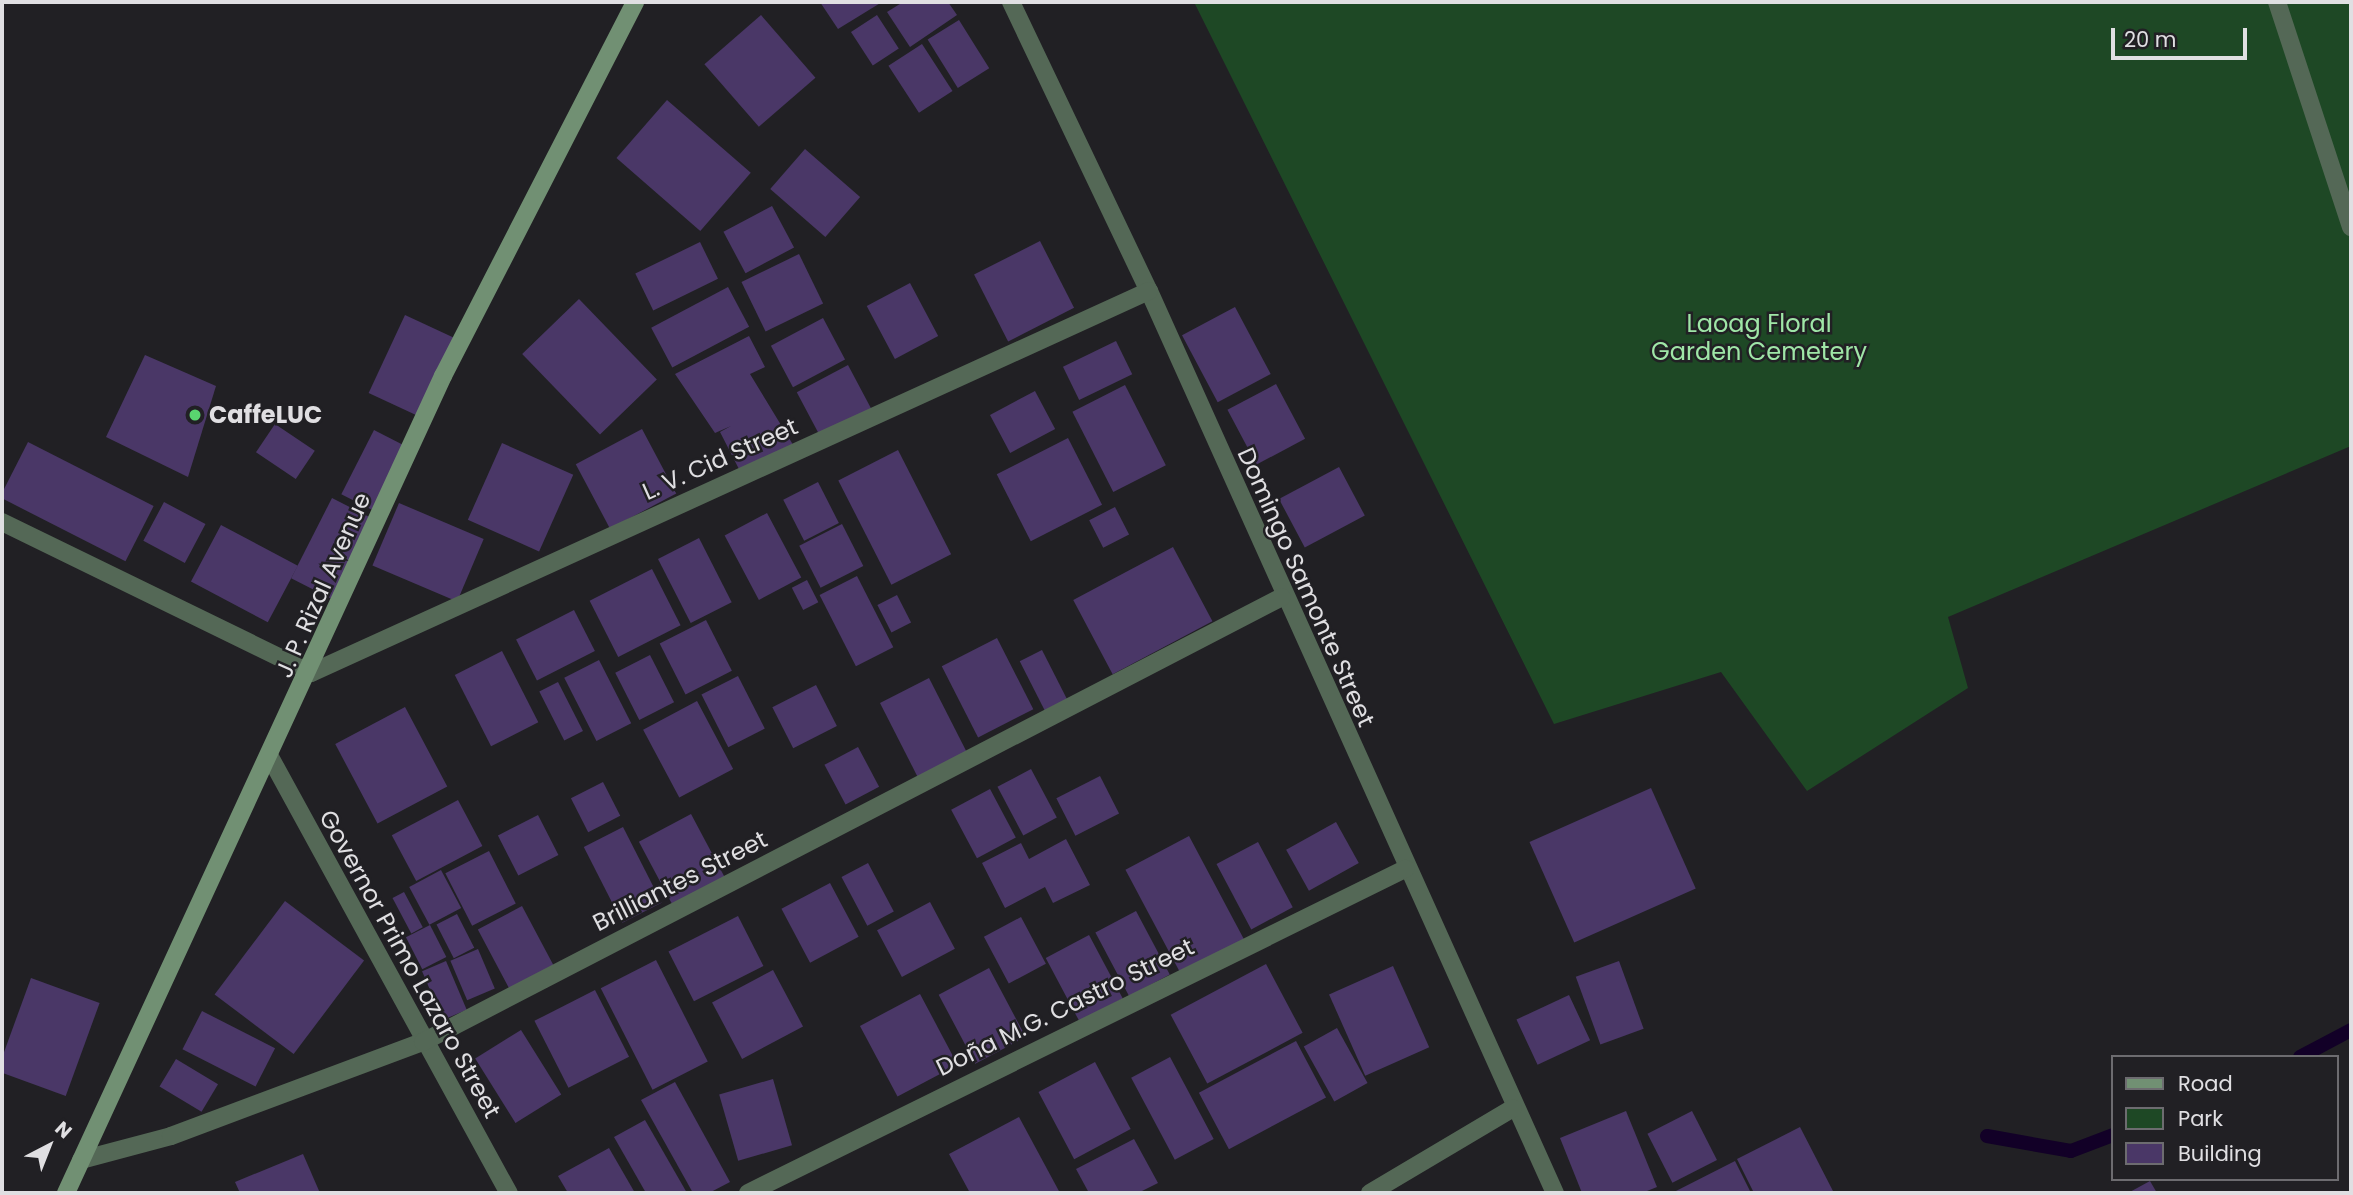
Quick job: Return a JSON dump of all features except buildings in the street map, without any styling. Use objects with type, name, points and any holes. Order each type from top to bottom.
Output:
[{"type":"main road","name":"J. P. Rizal Avenue","points":[[66,1193],[311,673],[443,376],[635,2]]},
{"type":"street","name":"Domingo Samonte Street","points":[[1011,2],[1149,291],[1282,597],[1513,1108],[1555,1193]]},
{"type":"street","points":[[2277,2],[2351,227]]},
{"type":"street","name":"L. V. Cid Street","points":[[311,673],[1149,291]]},
{"type":"street","points":[[2,522],[311,673]]},
{"type":"street","name":"Brilliantes Street","points":[[81,1160],[170,1136],[423,1042],[1282,597]]},
{"type":"street","name":"Governor Primo Lazaro Street","points":[[270,757],[423,1042],[509,1193]]},
{"type":"street","name":"Doña M.G. Castro Street","points":[[748,1193],[1405,869]]},
{"type":"street","points":[[1370,1193],[1513,1108]]},
{"type":"green space","name":"Laoag Floral Garden Cemetery","points":[[1194,2],[2351,2],[2351,446],[1948,617],[1968,688],[1807,791],[1721,672],[1554,724]]},
{"type":"waterway","points":[[2304,1055],[2351,1030]]},
{"type":"waterway","points":[[1987,1136],[2071,1151],[2112,1135]]},
{"type":"place","name":"CaffeLUC","points":[[195,415]]}]
